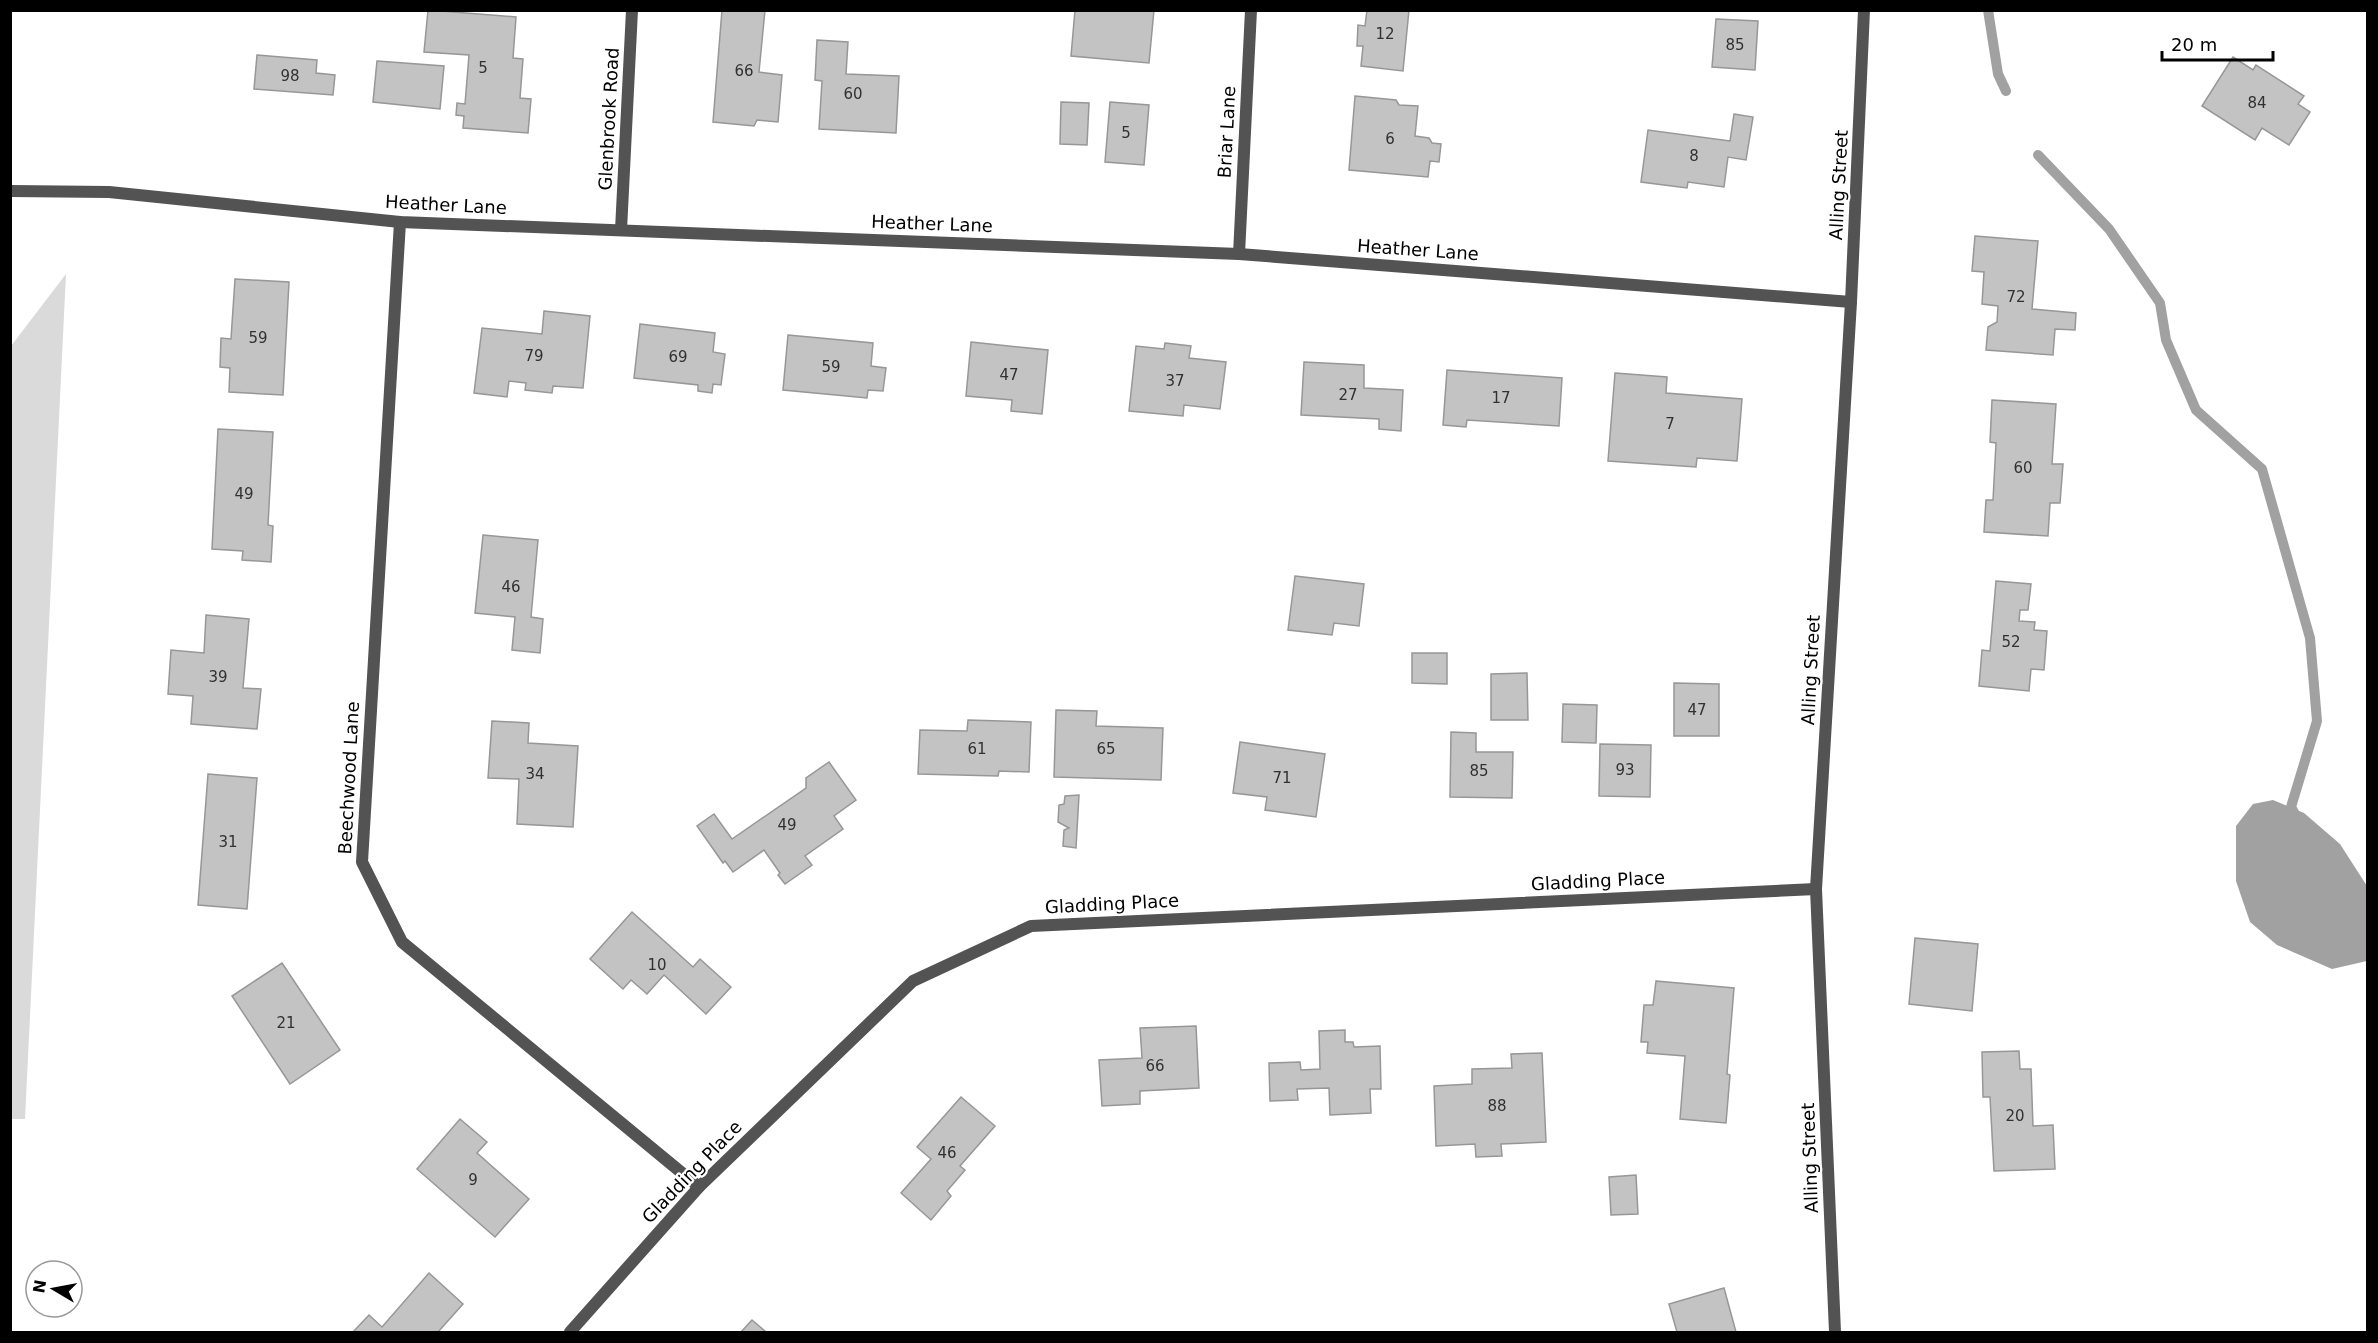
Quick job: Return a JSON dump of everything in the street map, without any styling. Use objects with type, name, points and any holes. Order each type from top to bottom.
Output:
[{"type":"street","name":"Glenbrook Road","points":[[621,230],[633,10]]},
{"type":"street","name":"Briar Lane","points":[[1239,254],[1251,10]]},
{"type":"street","name":"Alling Street","points":[[1835,1332],[1816,889],[1851,302],[1864,10]]},
{"type":"street","name":"Heather Lane","points":[[10,191],[109,192],[400,222],[1239,254],[1851,302]]},
{"type":"street","name":"Beechwood Lane","points":[[400,222],[362,862],[402,942],[699,1186]]},
{"type":"street","name":"Gladding Place","points":[[570,1332],[699,1186],[913,981],[1030,926],[1816,889]]},
{"type":"shaded area","points":[[66,274],[25,1119],[11,1119],[11,346]]},
{"type":"shaded area","points":[[2273,800],[2304,813],[2340,844],[2367,886],[2367,961],[2332,969],[2277,945],[2250,922],[2236,881],[2236,826],[2253,804]]},
{"type":"building","points":[[428,10],[516,17],[513,58],[523,59],[520,98],[531,99],[528,133],[463,128],[464,116],[456,115],[457,103],[465,104],[469,55],[424,52]]},
{"type":"building","points":[[722,10],[765,10],[759,72],[782,75],[778,122],[757,120],[754,126],[713,122]]},
{"type":"building","points":[[1075,10],[1154,10],[1149,63],[1071,56]]},
{"type":"building","points":[[1367,10],[1409,10],[1403,71],[1361,66],[1363,46],[1357,46],[1358,25],[1365,26]]},
{"type":"building","points":[[1716,19],[1758,21],[1755,70],[1712,67]]},
{"type":"building","points":[[817,40],[848,42],[846,74],[899,76],[896,133],[819,129],[822,81],[815,80]]},
{"type":"building","points":[[257,55],[317,60],[316,73],[335,75],[333,95],[254,89]]},
{"type":"building","points":[[2233,57],[2253,70],[2256,65],[2304,96],[2298,104],[2310,112],[2289,145],[2262,128],[2255,140],[2202,106]]},
{"type":"building","points":[[377,61],[444,66],[440,109],[373,102]]},
{"type":"building","points":[[1355,96],[1396,100],[1399,105],[1418,106],[1415,136],[1429,138],[1432,143],[1441,144],[1439,162],[1430,161],[1428,177],[1349,170]]},
{"type":"building","points":[[1061,102],[1089,103],[1087,145],[1060,144]]},
{"type":"building","points":[[1110,102],[1149,105],[1144,165],[1105,162]]},
{"type":"building","points":[[1734,114],[1753,117],[1746,160],[1728,157],[1724,187],[1688,182],[1687,188],[1641,182],[1648,130],[1730,141]]},
{"type":"building","points":[[1975,236],[2038,241],[2032,309],[2076,313],[2075,330],[2055,329],[2053,355],[1986,350],[1988,327],[1997,322],[1998,306],[1982,304],[1984,272],[1972,271]]},
{"type":"building","points":[[235,279],[289,282],[283,395],[229,392],[230,368],[220,367],[221,338],[231,339]]},
{"type":"building","points":[[544,311],[590,316],[583,388],[553,386],[552,393],[525,390],[526,383],[509,381],[507,397],[474,393],[482,328],[542,334]]},
{"type":"building","points":[[640,324],[715,333],[713,352],[725,354],[721,385],[713,384],[712,393],[698,391],[698,385],[634,378]]},
{"type":"building","points":[[788,335],[873,343],[871,366],[886,368],[883,391],[868,390],[867,398],[783,390]]},
{"type":"building","points":[[971,342],[1048,350],[1042,414],[1011,411],[1012,400],[966,396]]},
{"type":"building","points":[[1165,343],[1191,346],[1189,358],[1226,362],[1220,409],[1184,405],[1183,416],[1129,411],[1136,346],[1164,349]]},
{"type":"building","points":[[1304,362],[1364,365],[1364,388],[1403,390],[1401,431],[1379,429],[1379,419],[1301,415]]},
{"type":"building","points":[[1447,370],[1562,378],[1559,426],[1467,420],[1466,427],[1443,425]]},
{"type":"building","points":[[1615,373],[1667,377],[1666,393],[1742,399],[1737,461],[1697,458],[1696,467],[1608,461]]},
{"type":"building","points":[[1992,400],[2056,404],[2052,464],[2063,464],[2060,503],[2050,503],[2048,536],[1984,532],[1986,500],[1993,500],[1996,443],[1990,442]]},
{"type":"building","points":[[218,429],[273,432],[268,525],[273,526],[271,562],[242,560],[243,551],[212,549]]},
{"type":"building","points":[[483,535],[538,540],[531,617],[543,619],[540,653],[512,650],[515,617],[475,613]]},
{"type":"building","points":[[1295,576],[1364,584],[1359,626],[1334,623],[1332,635],[1288,630]]},
{"type":"building","points":[[1996,581],[2031,584],[2028,610],[2020,610],[2019,621],[2035,622],[2034,630],[2047,631],[2044,670],[2031,669],[2029,691],[1979,686],[1982,650],[1990,651]]},
{"type":"building","points":[[206,615],[249,619],[243,688],[261,689],[257,729],[191,724],[193,696],[168,694],[171,650],[204,653]]},
{"type":"building","points":[[1412,653],[1447,653],[1447,684],[1412,683]]},
{"type":"building","points":[[1527,673],[1528,720],[1491,720],[1491,674]]},
{"type":"building","points":[[1674,683],[1719,684],[1719,736],[1674,736]]},
{"type":"building","points":[[1563,704],[1597,705],[1596,743],[1562,742]]},
{"type":"building","points":[[1056,710],[1097,711],[1096,726],[1163,728],[1161,780],[1054,777]]},
{"type":"building","points":[[968,720],[1031,722],[1029,772],[999,771],[998,776],[918,774],[920,730],[967,731]]},
{"type":"building","points":[[492,721],[529,723],[528,743],[578,746],[573,827],[517,824],[519,779],[488,778]]},
{"type":"building","points":[[1451,732],[1476,733],[1476,752],[1513,752],[1512,798],[1450,797]]},
{"type":"building","points":[[1240,742],[1325,754],[1316,817],[1265,810],[1267,797],[1233,793]]},
{"type":"building","points":[[1600,744],[1651,745],[1650,797],[1599,796]]},
{"type":"building","points":[[829,762],[856,800],[834,816],[843,829],[805,856],[812,865],[785,884],[764,850],[733,872],[725,861],[723,863],[697,826],[714,814],[732,839],[806,788],[806,778]]},
{"type":"building","points":[[208,774],[257,778],[247,909],[198,905]]},
{"type":"building","points":[[1079,795],[1076,848],[1063,846],[1064,830],[1069,828],[1058,822],[1059,805],[1064,804],[1065,796]]},
{"type":"building","points":[[632,912],[693,967],[700,959],[731,987],[706,1014],[664,975],[647,994],[631,980],[623,989],[590,959]]},
{"type":"building","points":[[1915,938],[1978,944],[1972,1011],[1909,1004]]},
{"type":"building","points":[[282,963],[340,1050],[290,1084],[232,996]]},
{"type":"building","points":[[1656,981],[1734,988],[1727,1074],[1730,1075],[1726,1123],[1680,1119],[1685,1056],[1647,1053],[1648,1042],[1641,1042],[1644,1005],[1653,1005]]},
{"type":"building","points":[[1196,1026],[1199,1088],[1140,1091],[1140,1104],[1102,1106],[1099,1060],[1142,1058],[1140,1028]]},
{"type":"building","points":[[1345,1030],[1345,1042],[1353,1042],[1354,1047],[1380,1046],[1381,1089],[1370,1089],[1371,1113],[1330,1115],[1329,1088],[1297,1089],[1298,1100],[1270,1101],[1269,1063],[1300,1062],[1301,1070],[1320,1069],[1319,1031]]},
{"type":"building","points":[[2019,1051],[2020,1069],[2031,1069],[2033,1126],[2053,1125],[2055,1169],[1994,1171],[1990,1097],[1983,1097],[1982,1052]]},
{"type":"building","points":[[1542,1053],[1546,1142],[1501,1144],[1502,1156],[1476,1157],[1475,1144],[1436,1146],[1434,1086],[1472,1084],[1472,1069],[1512,1068],[1511,1054]]},
{"type":"building","points":[[961,1097],[995,1126],[960,1166],[965,1170],[947,1191],[951,1196],[931,1220],[901,1193],[931,1159],[917,1147]]},
{"type":"building","points":[[460,1119],[487,1142],[477,1153],[529,1199],[495,1237],[417,1169]]},
{"type":"building","points":[[1636,1175],[1638,1214],[1611,1215],[1609,1177]]},
{"type":"building","points":[[429,1273],[463,1304],[438,1332],[353,1332],[369,1315],[382,1327]]},
{"type":"building","points":[[1724,1288],[1736,1332],[1677,1332],[1669,1304]]},
{"type":"building","points":[[752,1320],[766,1332],[741,1332]]},
{"type":"waterway","points":[[1988,10],[1998,74],[2006,91]]},
{"type":"waterway","points":[[2038,155],[2109,229],[2160,303],[2166,340],[2196,410],[2262,469],[2310,638],[2317,721],[2291,807],[2297,818]]}]
